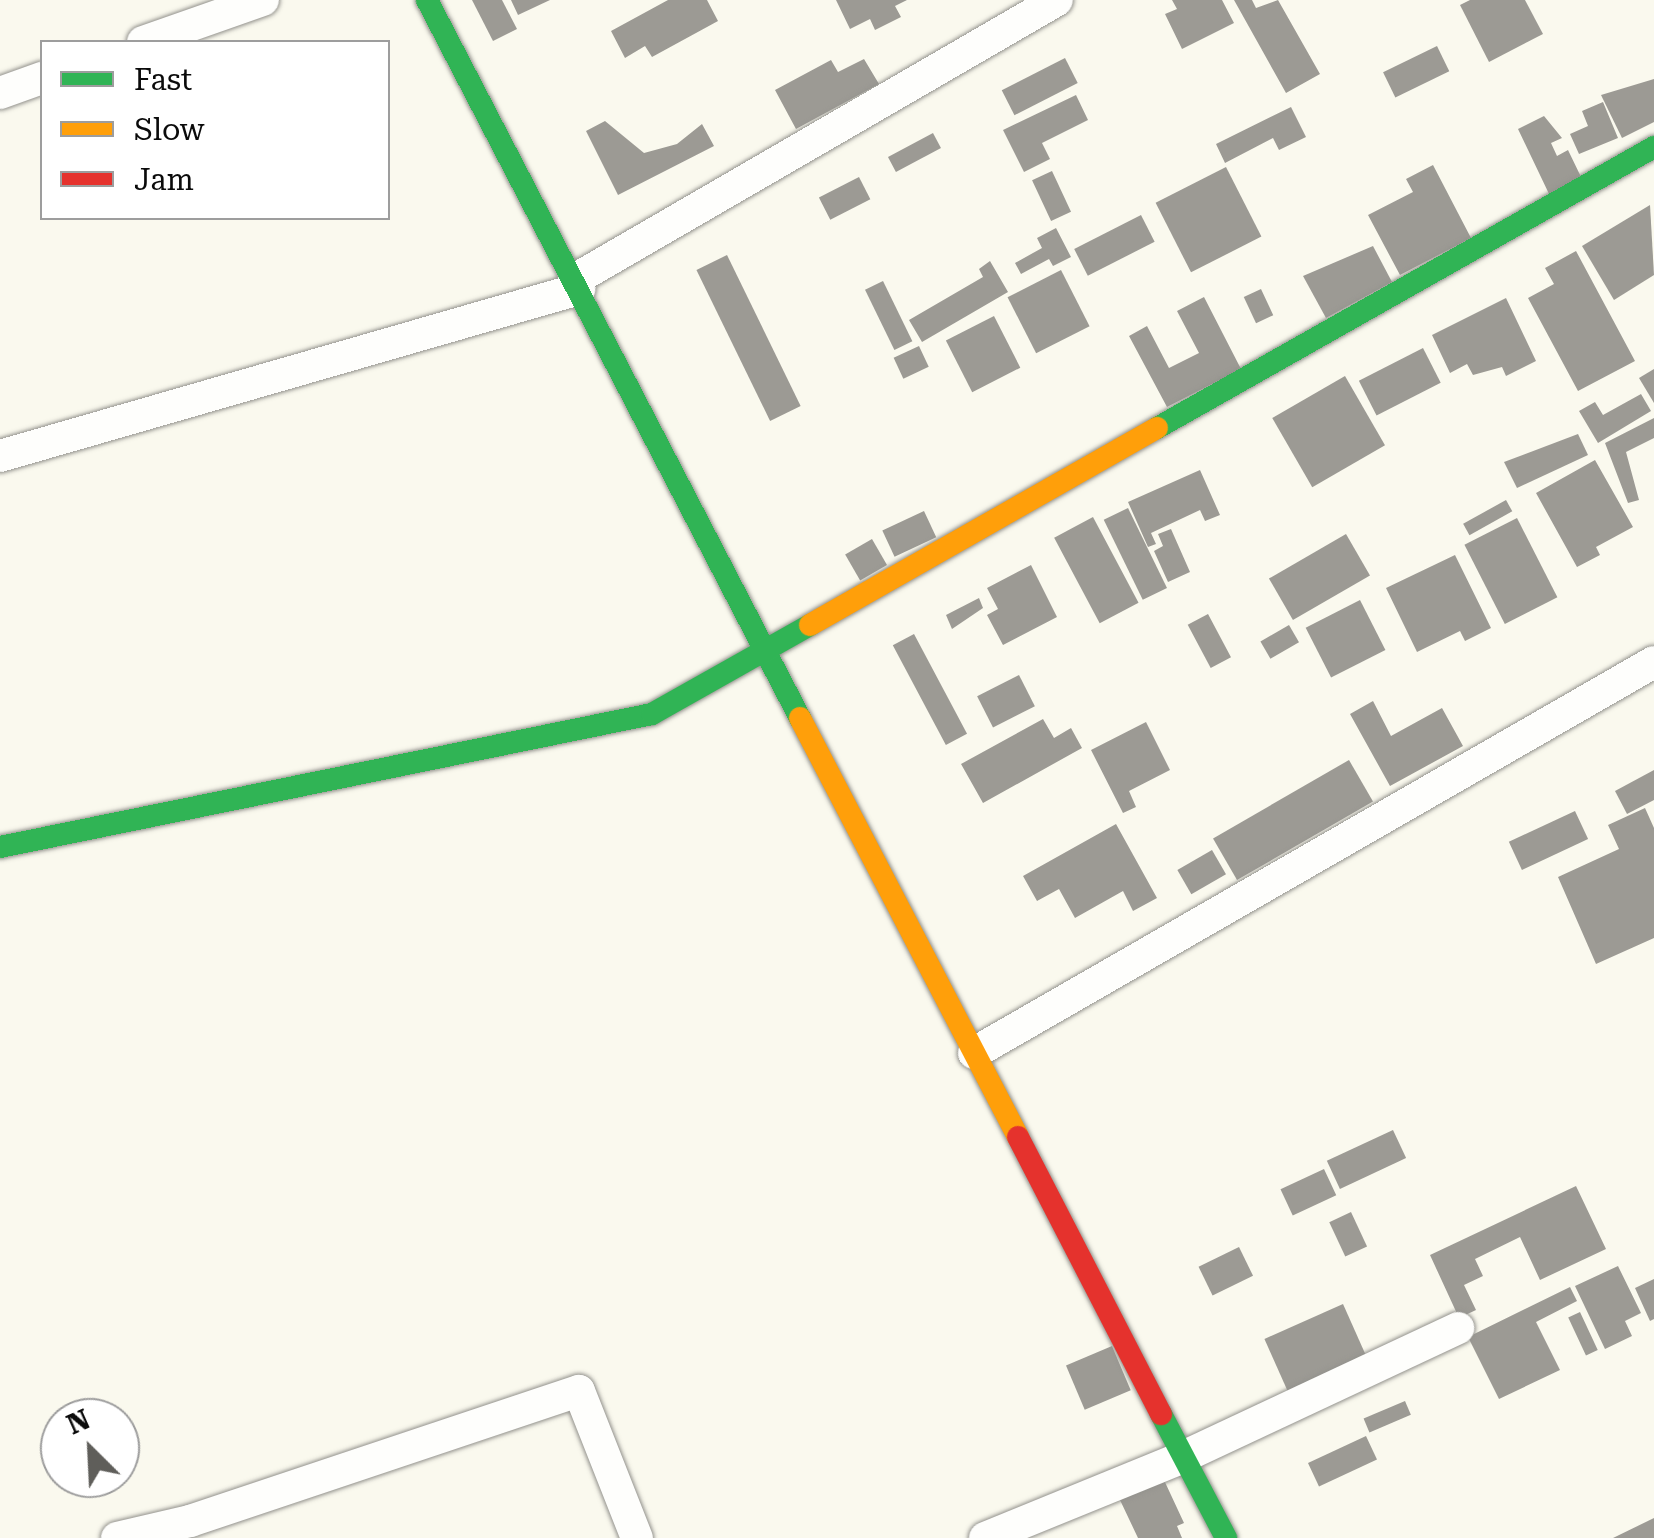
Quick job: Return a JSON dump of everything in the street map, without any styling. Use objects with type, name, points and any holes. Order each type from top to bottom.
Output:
[{"type":"street","points":[[149,40],[263,0]]},
{"type":"street","points":[[426,0],[1226,1538]]},
{"type":"street","points":[[0,456],[576,284],[1057,0]]},
{"type":"street","points":[[0,93],[40,79]]},
{"type":"street","points":[[0,847],[652,714],[1654,147]]},
{"type":"street","points":[[974,1053],[1654,662]]},
{"type":"street","points":[[985,1538],[1183,1457],[1458,1328]]},
{"type":"street","points":[[117,1538],[192,1530],[579,1391],[637,1538]]},
{"type":"building","points":[[472,0],[502,0],[517,29],[493,41]]},
{"type":"building","points":[[511,0],[550,0],[518,15]]},
{"type":"building","points":[[668,0],[707,0],[718,21],[652,57],[645,46],[625,58],[611,31]]},
{"type":"building","points":[[836,0],[907,0],[895,6],[901,17],[875,30],[870,19],[850,29]]},
{"type":"building","points":[[1172,0],[1222,0],[1234,23],[1182,49],[1165,14],[1177,9]]},
{"type":"building","points":[[1234,0],[1252,0],[1256,8],[1278,0],[1320,74],[1286,93]]},
{"type":"building","points":[[1470,0],[1525,0],[1543,34],[1489,62],[1460,5]]},
{"type":"building","points":[[1437,46],[1449,71],[1395,97],[1383,72]]},
{"type":"building","points":[[1065,58],[1078,83],[1014,115],[1002,90]]},
{"type":"building","points":[[864,59],[879,84],[796,129],[775,90],[831,60],[838,72]]},
{"type":"building","points":[[1654,79],[1654,122],[1622,138],[1601,95]]},
{"type":"building","points":[[1076,95],[1088,120],[1042,143],[1050,159],[1024,172],[1003,130]]},
{"type":"building","points":[[1603,102],[1618,138],[1579,154],[1570,134],[1588,126],[1582,111]]},
{"type":"building","points":[[1291,107],[1306,137],[1279,150],[1273,138],[1225,163],[1216,144]]},
{"type":"building","points":[[1544,116],[1562,138],[1551,143],[1557,156],[1568,150],[1582,179],[1550,196],[1518,129]]},
{"type":"building","points":[[605,121],[644,153],[677,144],[702,124],[714,146],[618,195],[586,131]]},
{"type":"building","points":[[933,133],[941,148],[896,172],[888,157]]},
{"type":"building","points":[[1433,165],[1471,238],[1400,275],[1368,215],[1413,192],[1406,179]]},
{"type":"building","points":[[1226,167],[1261,236],[1191,272],[1156,203]]},
{"type":"building","points":[[1052,171],[1071,212],[1051,221],[1032,180]]},
{"type":"building","points":[[859,177],[870,199],[830,220],[819,197]]},
{"type":"building","points":[[1650,205],[1654,275],[1614,300],[1582,246]]},
{"type":"building","points":[[1141,215],[1155,242],[1088,276],[1074,249]]},
{"type":"building","points":[[1056,228],[1071,257],[1053,266],[1049,259],[1021,274],[1015,263],[1042,248],[1037,238]]},
{"type":"building","points":[[1373,246],[1392,282],[1326,318],[1303,276]]},
{"type":"building","points":[[1576,251],[1635,361],[1578,391],[1528,298],[1554,284],[1545,268]]},
{"type":"building","points":[[727,255],[801,406],[770,421],[696,270]]},
{"type":"building","points":[[990,261],[1008,292],[922,342],[909,320],[983,277],[979,269]]},
{"type":"building","points":[[1061,270],[1090,326],[1036,353],[1008,297]]},
{"type":"building","points":[[883,281],[912,341],[894,350],[865,290]]},
{"type":"building","points":[[1261,289],[1273,315],[1256,323],[1244,297]]},
{"type":"building","points":[[1204,297],[1241,369],[1167,407],[1129,336],[1147,326],[1169,368],[1199,353],[1177,311]]},
{"type":"building","points":[[1506,298],[1536,361],[1506,376],[1502,367],[1473,375],[1467,364],[1450,373],[1432,335]]},
{"type":"building","points":[[994,316],[1020,368],[972,392],[946,341]]},
{"type":"building","points":[[919,346],[929,367],[903,379],[894,358]]},
{"type":"building","points":[[1423,348],[1441,383],[1377,415],[1359,381]]},
{"type":"building","points":[[1654,369],[1654,403],[1639,378]]},
{"type":"building","points":[[1345,376],[1385,445],[1312,487],[1272,418]]},
{"type":"building","points":[[1641,394],[1651,411],[1598,443],[1579,411],[1595,402],[1603,415]]},
{"type":"building","points":[[1654,418],[1654,438],[1626,452],[1639,500],[1628,503],[1605,443]]},
{"type":"building","points":[[1578,434],[1588,455],[1517,488],[1504,462]]},
{"type":"building","points":[[1595,460],[1633,527],[1596,547],[1600,555],[1577,567],[1536,493]]},
{"type":"building","points":[[1200,470],[1220,515],[1205,521],[1200,510],[1151,533],[1156,544],[1148,547],[1128,502]]},
{"type":"building","points":[[1506,500],[1512,511],[1469,535],[1463,524]]},
{"type":"building","points":[[1128,508],[1167,588],[1143,600],[1104,520]]},
{"type":"building","points":[[924,511],[936,537],[895,557],[882,530]]},
{"type":"building","points":[[1093,517],[1139,603],[1100,623],[1054,538]]},
{"type":"building","points":[[1517,518],[1557,597],[1505,624],[1464,545]]},
{"type":"building","points":[[1171,529],[1190,572],[1168,582],[1154,551],[1163,546],[1158,534]]},
{"type":"building","points":[[1346,534],[1370,576],[1293,620],[1269,578]]},
{"type":"building","points":[[872,539],[887,565],[860,580],[845,554]]},
{"type":"building","points":[[1455,555],[1491,628],[1465,641],[1460,631],[1417,652],[1386,588]]},
{"type":"building","points":[[1031,565],[1057,617],[1003,645],[987,615],[998,609],[987,588]]},
{"type":"building","points":[[979,598],[983,608],[952,629],[946,615]]},
{"type":"building","points":[[1360,600],[1385,650],[1331,678],[1306,628]]},
{"type":"building","points":[[1208,614],[1231,657],[1211,668],[1188,625]]},
{"type":"building","points":[[1289,625],[1299,642],[1270,659],[1260,642]]},
{"type":"building","points":[[914,634],[967,734],[946,745],[893,645]]},
{"type":"building","points":[[1019,675],[1035,706],[993,728],[977,696]]},
{"type":"building","points":[[1373,701],[1391,736],[1442,708],[1463,746],[1390,786],[1350,714]]},
{"type":"building","points":[[1043,719],[1054,738],[1071,728],[1082,748],[983,803],[961,764]]},
{"type":"building","points":[[1146,722],[1170,770],[1129,791],[1136,807],[1123,813],[1091,750]]},
{"type":"building","points":[[1349,760],[1373,802],[1237,880],[1213,839]]},
{"type":"building","points":[[1654,770],[1654,800],[1627,814],[1615,791]]},
{"type":"building","points":[[1645,808],[1654,828],[1654,938],[1596,964],[1558,877],[1619,849],[1608,825]]},
{"type":"building","points":[[1575,811],[1588,839],[1522,870],[1509,842]]},
{"type":"building","points":[[1116,824],[1157,898],[1133,911],[1123,891],[1075,918],[1059,889],[1037,901],[1023,876]]},
{"type":"building","points":[[1212,850],[1226,874],[1191,894],[1177,870]]},
{"type":"building","points":[[1393,1130],[1406,1158],[1340,1189],[1327,1161]]},
{"type":"building","points":[[1324,1169],[1336,1195],[1293,1216],[1280,1189]]},
{"type":"building","points":[[1576,1186],[1606,1249],[1540,1280],[1520,1237],[1475,1259],[1483,1276],[1464,1285],[1476,1310],[1459,1318],[1430,1255]]},
{"type":"building","points":[[1351,1212],[1367,1246],[1345,1257],[1329,1222]]},
{"type":"building","points":[[1239,1247],[1253,1276],[1213,1295],[1199,1267]]},
{"type":"building","points":[[1618,1266],[1641,1313],[1625,1321],[1632,1336],[1605,1349],[1575,1286]]},
{"type":"building","points":[[1654,1279],[1654,1319],[1650,1321],[1635,1288]]},
{"type":"building","points":[[1570,1287],[1577,1301],[1536,1322],[1560,1370],[1499,1399],[1468,1337]]},
{"type":"building","points":[[1343,1304],[1367,1359],[1289,1394],[1264,1339]]},
{"type":"building","points":[[1580,1312],[1598,1350],[1586,1356],[1568,1317]]},
{"type":"building","points":[[1112,1346],[1131,1390],[1085,1410],[1066,1366]]},
{"type":"building","points":[[1405,1401],[1411,1415],[1369,1432],[1364,1419]]},
{"type":"building","points":[[1366,1436],[1377,1460],[1319,1487],[1308,1463]]},
{"type":"building","points":[[1164,1480],[1184,1523],[1177,1526],[1182,1538],[1138,1538],[1120,1500]]},
{"type":"building","points":[[1654,1518],[1654,1538],[1613,1538]]},
{"type":"traffic: fast","points":[[427,0],[800,718]]},
{"type":"traffic: fast","points":[[1157,428],[1654,147]]},
{"type":"traffic: fast","points":[[0,847],[652,714],[810,625]]},
{"type":"traffic: fast","points":[[1161,1414],[1226,1538]]},
{"type":"traffic: slow","points":[[810,625],[1157,428]]},
{"type":"traffic: slow","points":[[800,718],[1018,1137]]},
{"type":"traffic: jam","points":[[1018,1137],[1161,1414]]}]
